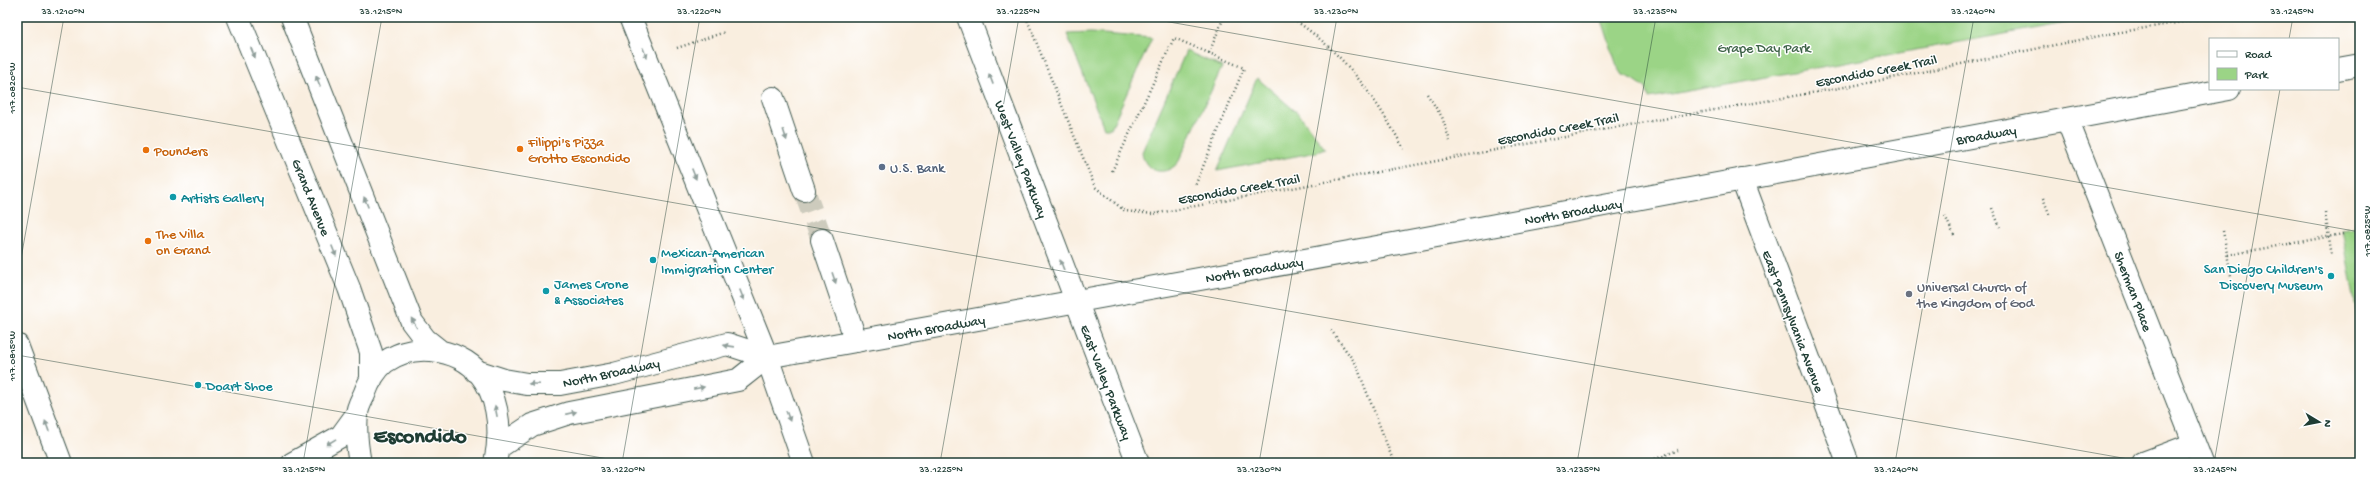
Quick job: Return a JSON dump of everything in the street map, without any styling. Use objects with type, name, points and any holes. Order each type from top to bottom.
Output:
[{"type":"main road","name":"Grand Avenue","points":[[238,17],[349,288],[371,352],[371,380]]},
{"type":"main road","name":"Grand Avenue","points":[[292,17],[412,322],[425,339],[440,351]]},
{"type":"main road","points":[[630,17],[767,357],[804,463]]},
{"type":"main road","name":"West Valley Parkway","points":[[968,17],[1076,302]]},
{"type":"main road","points":[[2339,69],[2360,65]]},
{"type":"main road","name":"Broadway","points":[[1742,179],[2224,90]]},
{"type":"main road","points":[[773,98],[804,190]]},
{"type":"main road","name":"Sherman Place","points":[[2067,119],[2198,454]]},
{"type":"main road","name":"North Broadway","points":[[476,371],[504,380],[528,384],[560,384],[614,374],[727,344],[767,357],[1076,302],[1742,179]]},
{"type":"main road","name":"East Pennsylvania Avenue","points":[[1742,179],[1848,463]]},
{"type":"main road","points":[[822,240],[856,341]]},
{"type":"main road","name":"East Valley Parkway","points":[[1076,302],[1138,463]]},
{"type":"main road","points":[[17,346],[61,463]]},
{"type":"main road","name":"Grand Avenue","points":[[360,463],[357,447],[357,414],[371,380],[385,363],[404,353],[440,351],[455,355],[476,371],[484,380],[494,398],[498,419],[497,455]]},
{"type":"main road","name":"North Broadway","points":[[497,455],[532,425],[569,414],[738,380],[767,357]]},
{"type":"main road","points":[[293,463],[341,436],[357,414]]},
{"type":"main road","points":[[2143,463],[2198,454]]},
{"type":"path","name":"Escondido Creek Trail","points":[[1026,17],[1095,187],[1125,211],[1153,214],[1629,125],[1862,84],[2109,34],[2212,17]]},
{"type":"path","points":[[1209,53],[1224,17]]},
{"type":"path","points":[[1290,17],[1332,50],[1361,80],[1404,149]]},
{"type":"path","points":[[647,58],[725,32]]},
{"type":"path","points":[[1112,171],[1174,38],[1244,68],[1195,186]]},
{"type":"path","points":[[1428,94],[1442,117],[1450,141]]},
{"type":"path","points":[[2043,198],[2050,216]]},
{"type":"path","points":[[1992,208],[2000,227]]},
{"type":"path","points":[[2325,213],[2332,256]]},
{"type":"path","points":[[1945,216],[1954,235]]},
{"type":"path","points":[[2224,231],[2231,276]]},
{"type":"path","points":[[2228,255],[2343,234]]},
{"type":"path","points":[[1331,330],[1356,364],[1394,463]]},
{"type":"path","points":[[1655,459],[1678,450]]},
{"type":"green space","name":"Grape Day Park","points":[[1601,17],[2099,17],[1649,98],[1646,88],[1633,79],[1623,75],[1617,66]]},
{"type":"green space","points":[[1091,33],[1152,38],[1111,128],[1104,128],[1067,34]]},
{"type":"green space","points":[[1186,51],[1222,67],[1179,161],[1168,170],[1157,171],[1151,169],[1147,165],[1142,152]]},
{"type":"green space","points":[[1257,78],[1300,115],[1325,149],[1317,152],[1217,171]]},
{"type":"green space","points":[[2360,227],[2360,331],[2342,230]]},
{"type":"tunnel","points":[[804,190],[822,240]]},
{"type":"place","name":"Filippi's Pizza Grotto Escondido","points":[[520,149]]},
{"type":"place","name":"Pounders","points":[[146,150]]},
{"type":"place","name":"U.S. Bank","points":[[882,167]]},
{"type":"place","name":"Artists Gallery","points":[[173,197]]},
{"type":"place","name":"The Villa on Grand","points":[[148,241]]},
{"type":"place","name":"Mexican-American Immigration Center","points":[[653,260]]},
{"type":"place","name":"San Diego Children's Discovery Museum","points":[[2331,276]]},
{"type":"place","name":"James Crone & Associates","points":[[546,291]]},
{"type":"place","name":"Universal Church of the Kingdom of God","points":[[1909,294]]},
{"type":"place","name":"Doart Shoe","points":[[198,385]]},
{"type":"district","name":"Escondido","points":[[420,434]]}]
